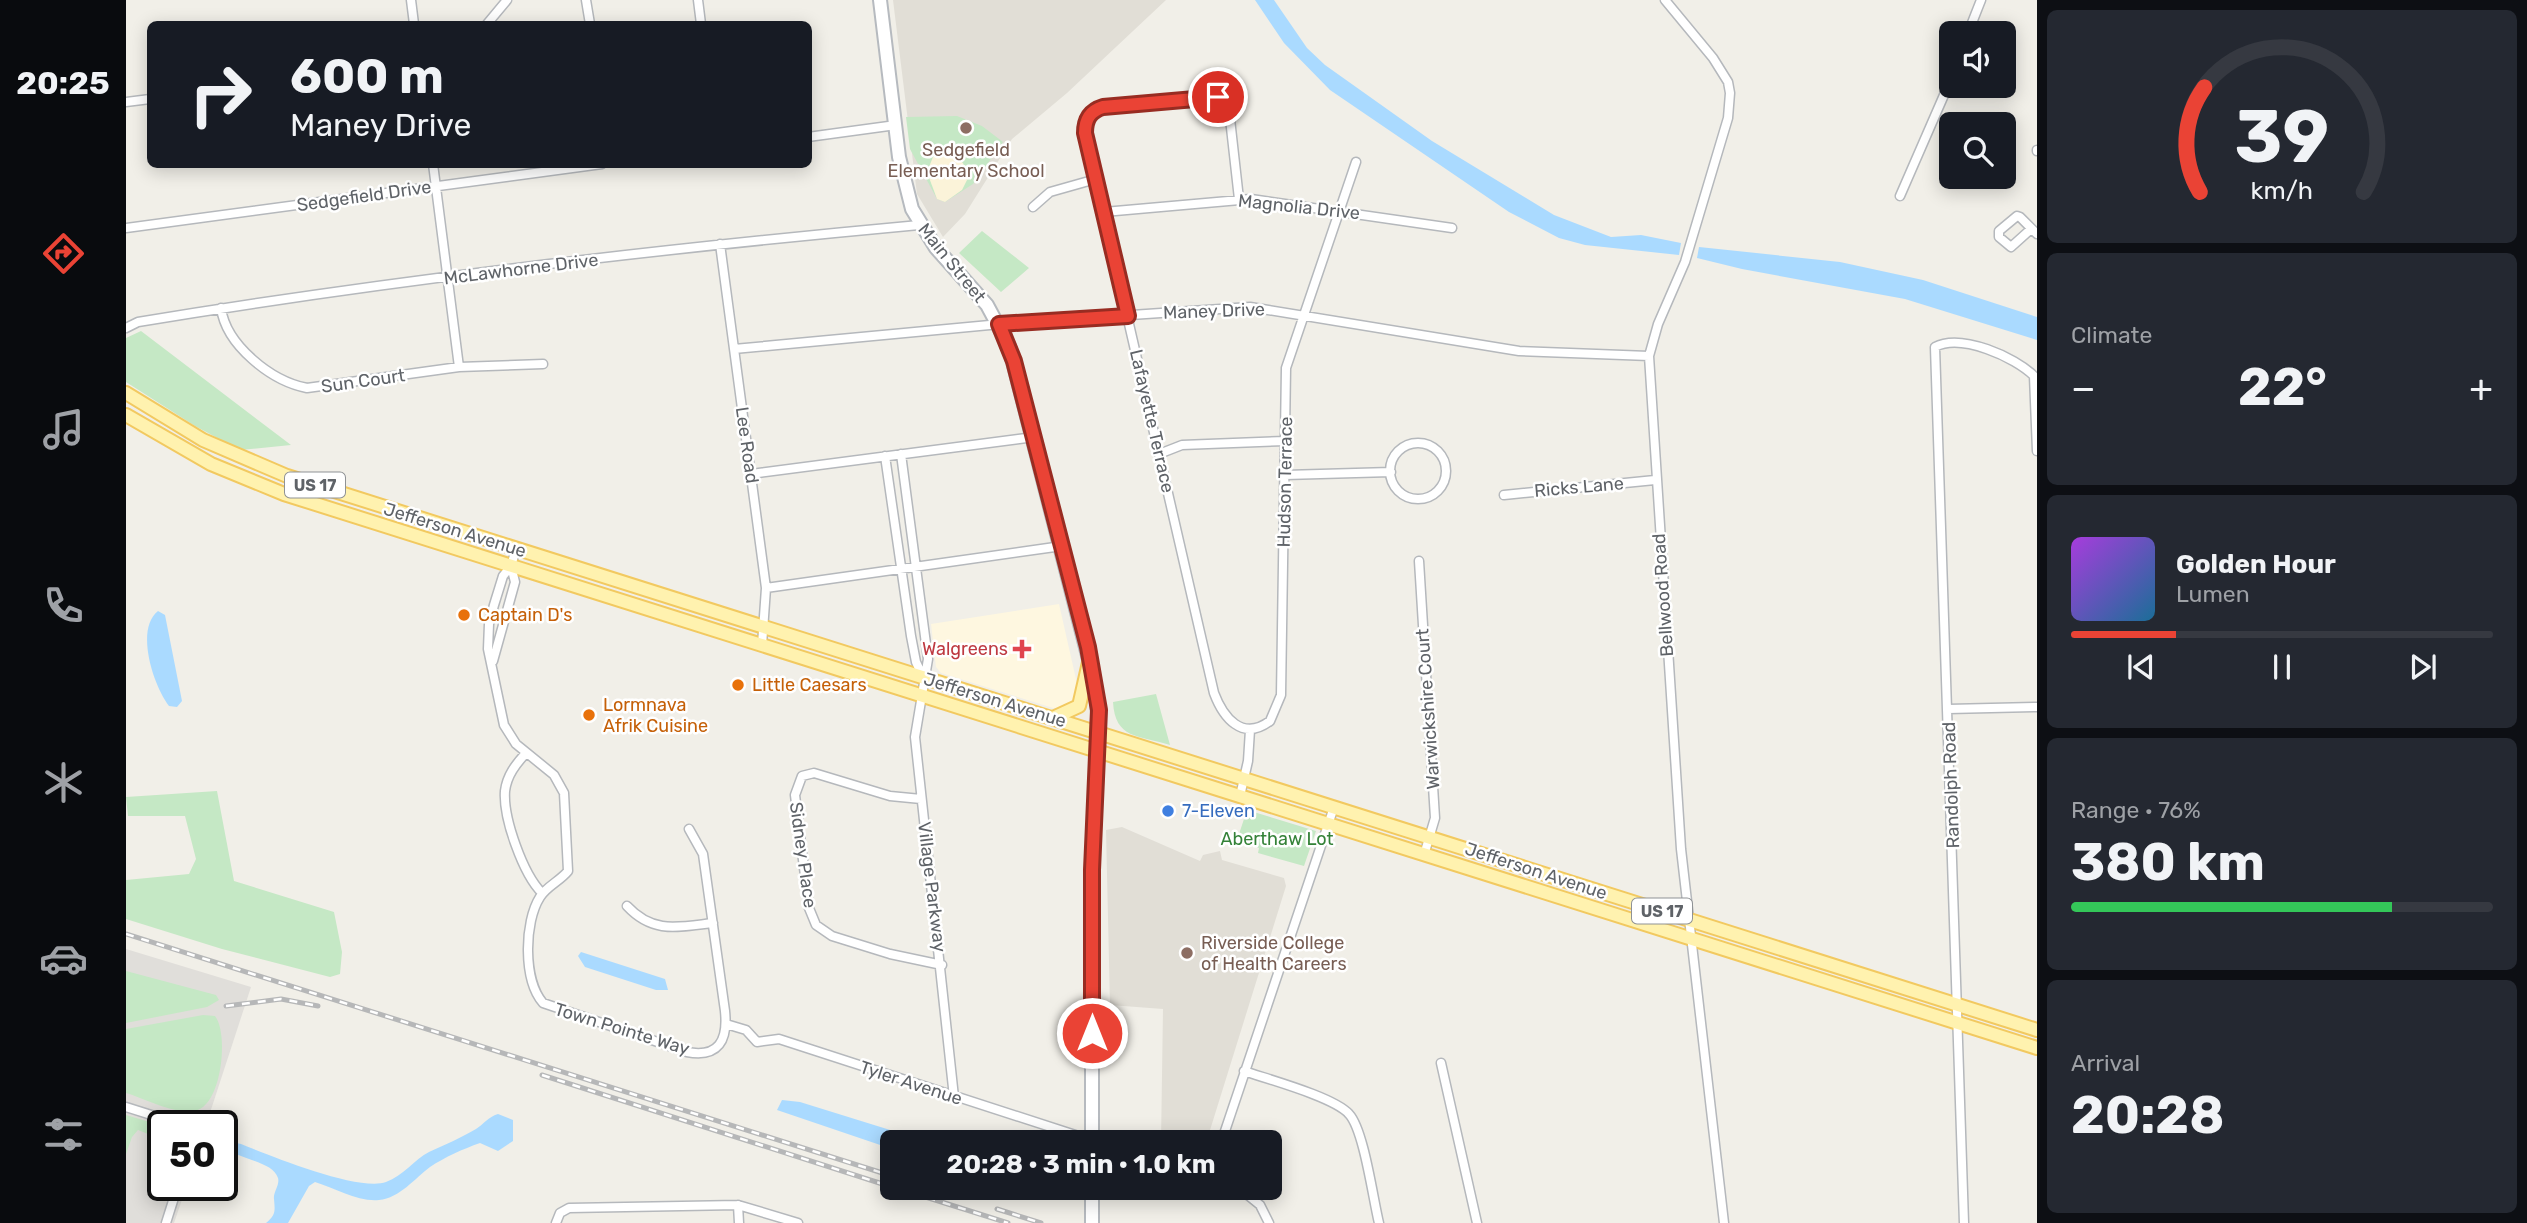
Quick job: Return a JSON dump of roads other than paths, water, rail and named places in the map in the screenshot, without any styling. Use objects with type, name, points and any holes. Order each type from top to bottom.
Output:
[{"type":"main road","name":"Main Street","points":[[880,0],[904,181],[919,225],[936,248],[978,292],[999,324],[1014,361],[1090,657],[1099,710],[1092,870],[1095,1130]]},
{"type":"main road","name":"Jefferson Avenue","points":[[126,393],[203,440],[258,465],[2037,1030]]},
{"type":"main road","name":"Jefferson Avenue","points":[[126,415],[211,464],[265,487],[2037,1048]]},
{"type":"main road","points":[[1053,718],[1079,706],[1090,657]]},
{"type":"main road","points":[[1092,1223],[1093,1200]]},
{"type":"street","points":[[411,0],[414,21]]},
{"type":"street","points":[[490,21],[507,0]]},
{"type":"street","points":[[586,0],[590,21]]},
{"type":"street","points":[[698,0],[701,21]]},
{"type":"street","name":"Bellwood Road","points":[[1665,0],[1713,58],[1728,82],[1731,93],[1728,118],[1685,262],[1658,324],[1649,356],[1654,480],[1688,919],[1724,1223]]},
{"type":"street","points":[[1973,21],[1981,0]]},
{"type":"street","name":"Lafayette Terrace","points":[[1239,199],[1229,110],[1223,100],[1210,96],[1108,107],[1090,114],[1085,127],[1096,179],[1214,692],[1225,717],[1238,727],[1250,730]]},
{"type":"street","points":[[1900,196],[1943,98]]},
{"type":"street","points":[[126,102],[147,99]]},
{"type":"street","points":[[812,136],[895,125]]},
{"type":"street","name":"Hudson Terrace","points":[[1250,730],[1269,721],[1281,695],[1286,368],[1356,162]]},
{"type":"street","points":[[434,168],[459,368]]},
{"type":"street","name":"Sedgefield Drive","points":[[126,228],[572,168]]},
{"type":"street","points":[[1033,207],[1050,192],[1096,179]]},
{"type":"street","name":"Magnolia Drive","points":[[1104,212],[1239,199],[1339,210],[1452,228]]},
{"type":"street","name":"McLawhorne Drive","points":[[126,328],[138,321],[221,308],[448,278],[720,244],[919,225]]},
{"type":"street","name":"Lee Road","points":[[720,244],[766,588],[762,645]]},
{"type":"street","name":"Maney Drive","points":[[734,349],[999,324],[1226,307],[1304,313],[1519,351],[1649,356]]},
{"type":"street","name":"Sun Court","points":[[221,308],[224,323],[234,342],[283,380],[296,386],[315,388],[459,368],[543,364]]},
{"type":"street","name":"Randolph Road","points":[[1964,1223],[1935,347],[1948,342],[1962,342],[2016,360],[2034,376],[2037,451]]},
{"type":"street","points":[[751,474],[1034,436]]},
{"type":"street","points":[[1159,454],[1182,445],[1285,441]]},
{"type":"street","points":[[1417,443],[1436,449],[1446,468],[1441,487],[1423,498],[1402,493],[1396,487],[1391,472],[1398,452],[1417,443]]},
{"type":"street","name":"Village Parkway","points":[[901,454],[928,660],[915,737],[942,965],[954,1097]]},
{"type":"street","points":[[885,456],[906,607],[916,662],[924,678]]},
{"type":"street","points":[[1285,475],[1391,472]]},
{"type":"street","name":"Ricks Lane","points":[[1504,495],[1654,480]]},
{"type":"street","points":[[766,588],[1062,546]]},
{"type":"street","points":[[516,549],[511,566],[503,576],[489,624],[488,649],[493,661],[504,725],[526,753],[554,775],[567,803],[565,836],[569,867],[565,875],[542,893],[525,870],[506,801],[511,772],[526,753]]},
{"type":"street","name":"Warwickshire Court","points":[[1419,561],[1435,810],[1431,838],[1424,855]]},
{"type":"street","points":[[493,661],[515,582],[511,566]]},
{"type":"street","points":[[906,607],[921,607]]},
{"type":"street","points":[[1948,709],[2037,707]]},
{"type":"street","points":[[1240,796],[1250,730]]},
{"type":"street","name":"Sidney Place","points":[[921,799],[880,793],[814,773],[802,776],[795,795],[808,908],[816,925],[823,932],[855,944],[942,965]]},
{"type":"street","points":[[1225,1130],[1334,807]]},
{"type":"street","points":[[689,829],[703,855],[726,1024]]},
{"type":"street","name":"Town Pointe Way","points":[[542,893],[527,936],[535,991],[543,1003],[695,1053],[719,1045],[726,1035],[726,1024]]},
{"type":"street","points":[[627,906],[638,918],[659,928],[713,923]]},
{"type":"street","name":"Tyler Avenue","points":[[726,1024],[746,1030],[757,1042],[779,1040],[1057,1130]]},
{"type":"street","points":[[1441,1063],[1477,1223]]},
{"type":"street","points":[[1244,1071],[1334,1103],[1350,1114],[1359,1134],[1379,1223]]},
{"type":"street","points":[[126,1107],[147,1114]]},
{"type":"street","points":[[1254,1200],[1260,1205],[1269,1223]]},
{"type":"street","points":[[166,1223],[173,1201]]},
{"type":"street","points":[[738,1205],[739,1223]]},
{"type":"street","points":[[556,1223],[560,1213],[569,1208],[738,1205],[798,1223]]},
{"type":"water","points":[[1255,0],[1274,0],[1307,48],[1325,65],[1432,141],[1554,215],[1611,237],[1641,235],[1681,243],[1679,255],[1585,245],[1559,238],[1509,212],[1330,90],[1284,43]]},
{"type":"water","points":[[1699,247],[1840,262],[1923,280],[2037,317],[2037,340],[1905,299],[1697,258]]},
{"type":"water","points":[[158,611],[165,615],[182,701],[177,707],[169,706],[163,697],[149,657],[148,630],[151,619]]},
{"type":"water","points":[[581,952],[665,979],[668,990],[656,990],[585,967],[578,956]]},
{"type":"water","points":[[782,1100],[800,1102],[890,1130],[880,1130],[880,1145],[777,1110]]},
{"type":"water","points":[[498,1114],[513,1120],[513,1141],[498,1151],[480,1143],[467,1148],[430,1167],[394,1196],[379,1200],[355,1197],[315,1182],[309,1186],[288,1223],[266,1223],[274,1212],[278,1181],[275,1172],[263,1164],[238,1155],[238,1143],[314,1171],[373,1184],[392,1179],[424,1155],[471,1132]]},
{"type":"railway","points":[[126,934],[880,1172]]},
{"type":"railway","points":[[226,1006],[281,999],[318,1006]]},
{"type":"railway","points":[[542,1075],[880,1183]]},
{"type":"railway","points":[[935,1200],[1008,1223]]},
{"type":"railway","points":[[997,1209],[1041,1223]]},
{"type":"place","name":"Sedgefield Elementary School","points":[[966,128]]},
{"type":"place","name":"Captain D's","points":[[464,615]]},
{"type":"place","name":"Walgreens","points":[[1022,649]]},
{"type":"place","name":"Little Caesars","points":[[738,685]]},
{"type":"place","name":"Lormnava Afrik Cuisine","points":[[589,715]]},
{"type":"place","name":"7-Eleven","points":[[1168,811]]},
{"type":"place","name":"Riverside College of Health Careers","points":[[1187,953]]},
{"type":"park label","name":"Aberthaw Lot","points":[[1277,839]]}]
